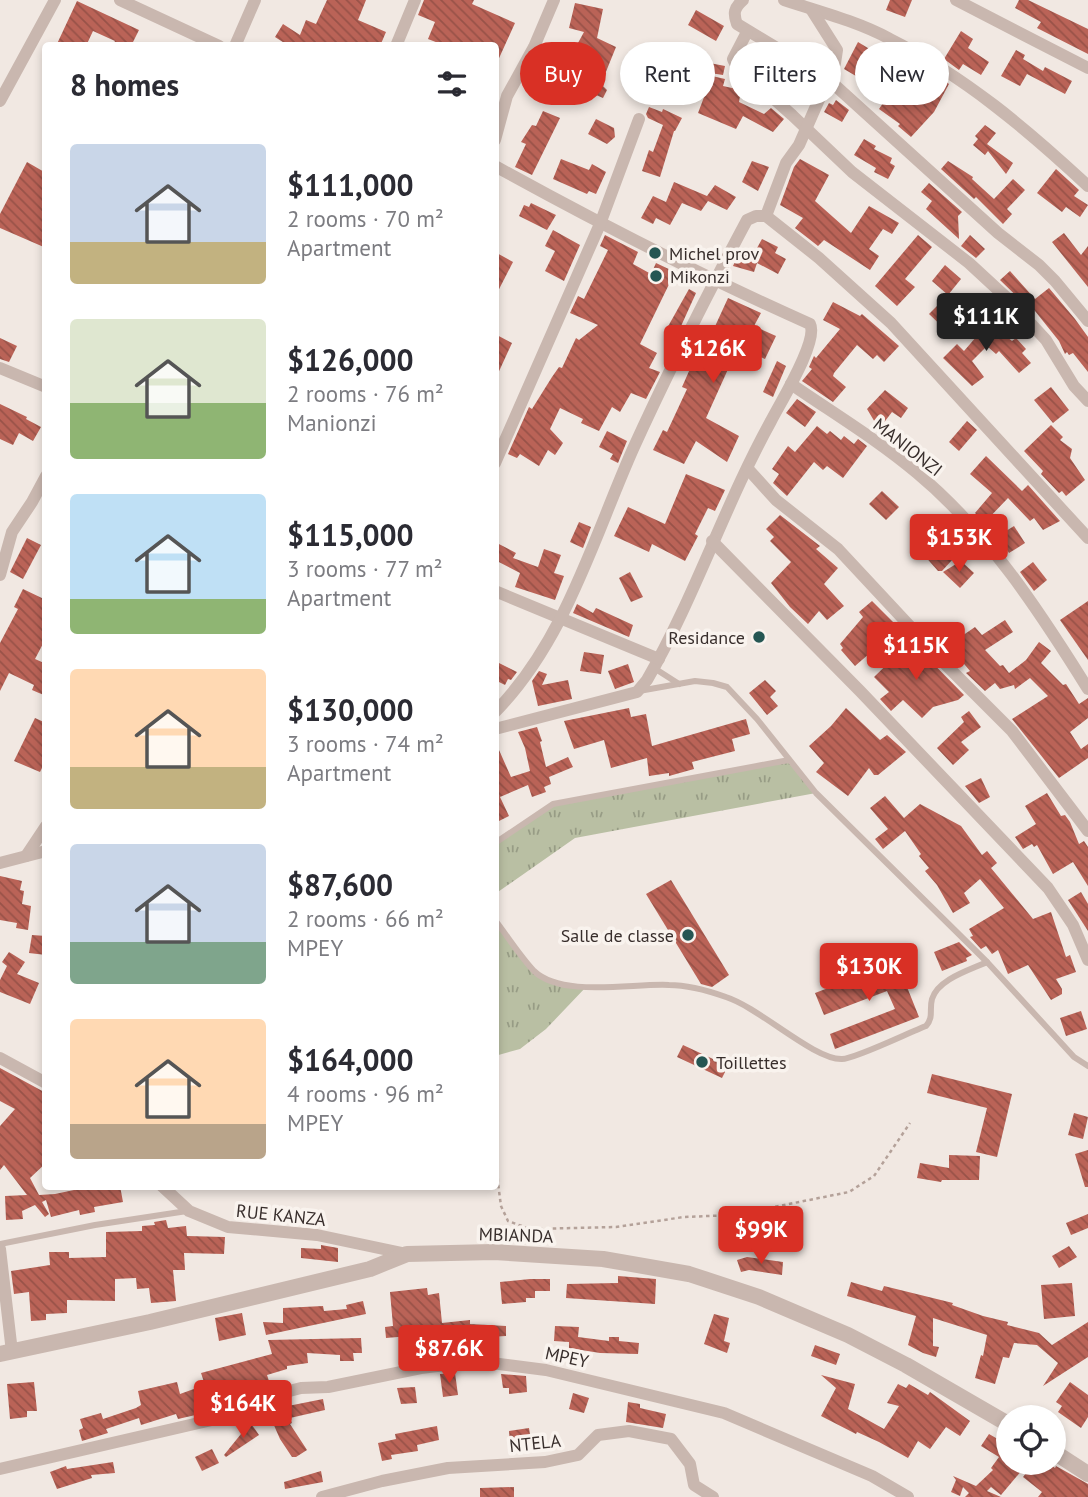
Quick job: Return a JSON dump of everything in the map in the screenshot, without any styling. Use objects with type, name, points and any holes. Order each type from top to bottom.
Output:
[{"type":"street","points":[[0,101],[55,0]]},
{"type":"street","points":[[120,0],[210,42]]},
{"type":"street","points":[[237,42],[255,0]]},
{"type":"street","points":[[398,42],[415,0]]},
{"type":"street","points":[[499,125],[507,96],[534,47],[554,0]]},
{"type":"street","points":[[743,0],[737,5],[734,14],[737,24],[768,42]]},
{"type":"street","points":[[784,0],[890,38],[964,84],[1030,132],[1088,186]]},
{"type":"street","points":[[956,0],[1088,68]]},
{"type":"street","points":[[810,8],[832,42]]},
{"type":"street","points":[[747,32],[735,52],[733,59],[736,65],[852,172],[969,263],[1008,299],[1046,340],[1074,386],[1088,401]]},
{"type":"street","points":[[841,90],[998,233],[1039,265],[1088,321]]},
{"type":"street","points":[[766,216],[786,163],[799,145],[817,105]]},
{"type":"street","points":[[499,454],[600,224],[639,119]]},
{"type":"street","points":[[499,168],[600,224],[714,281],[810,324],[813,330],[791,384],[761,439],[648,680],[637,692],[499,728]]},
{"type":"street","points":[[499,708],[530,671],[560,620],[634,449],[714,281],[747,220],[756,216],[766,216],[819,258],[891,323],[1088,538]]},
{"type":"street","points":[[0,368],[42,385]]},
{"type":"street","name":"MANIONZI","points":[[791,384],[916,472],[948,500],[1034,603],[1088,689]]},
{"type":"street","points":[[748,469],[776,500],[838,549],[1012,731],[1088,831]]},
{"type":"street","points":[[0,575],[12,531],[42,483]]},
{"type":"street","points":[[712,541],[1048,888],[1073,925],[1088,960]]},
{"type":"street","points":[[499,593],[657,663]]},
{"type":"street","points":[[26,856],[42,832]]},
{"type":"street","points":[[0,863],[42,852]]},
{"type":"street","points":[[0,1058],[42,1081]]},
{"type":"street","name":"RUE KANZA","points":[[166,1190],[189,1211],[228,1227],[317,1235],[407,1254]]},
{"type":"street","points":[[0,1249],[6,1353]]},
{"type":"street","name":"MBIANDA","points":[[6,1353],[150,1322],[370,1269],[407,1254],[494,1252],[603,1259],[690,1274],[760,1297],[848,1335],[996,1417]]},
{"type":"street","name":"MPEY","points":[[0,1469],[229,1416],[270,1396],[301,1388],[328,1387],[432,1367],[491,1363],[546,1370],[724,1413],[872,1476],[908,1497]]},
{"type":"street","name":"NTELA","points":[[321,1497],[448,1468],[545,1462],[578,1455],[598,1435],[629,1430],[671,1439],[690,1464],[694,1485],[713,1497]]},
{"type":"street","points":[[1066,1460],[1088,1474]]},
{"type":"lane","points":[[657,663],[679,684]]},
{"type":"lane","points":[[637,692],[695,681],[713,682],[727,687],[757,719],[816,793],[987,962],[1074,1056],[1088,1066]]},
{"type":"lane","points":[[499,840],[552,804],[789,760]]},
{"type":"lane","points":[[499,925],[536,972],[550,981],[572,986],[670,985],[727,997],[753,1008],[825,1056],[844,1059],[926,1026],[931,1019],[932,999],[940,987],[987,962]]},
{"type":"lane","points":[[0,1244],[189,1211]]},
{"type":"path","points":[[499,1176],[501,1206],[508,1221],[530,1229],[616,1227],[684,1217],[734,1215],[849,1192],[874,1176],[910,1122]]},
{"type":"green space","points":[[789,760],[816,793],[575,838],[499,891],[499,840],[553,804]]},
{"type":"green space","points":[[499,925],[535,972],[550,981],[587,986],[546,1029],[520,1049],[499,1055]]},
{"type":"building","points":[[327,0],[366,0],[358,20],[386,32],[382,42],[283,42],[275,37],[283,24],[300,35],[306,20],[316,24]]},
{"type":"building","points":[[424,0],[474,0],[472,4],[515,23],[499,58],[499,42],[436,42],[428,39],[435,22],[418,15]]},
{"type":"building","points":[[890,0],[912,0],[905,17],[886,10]]},
{"type":"building","points":[[1019,0],[1028,0],[1088,29],[1088,54],[1037,28],[1041,22],[1015,8]]},
{"type":"building","points":[[77,1],[139,30],[133,42],[114,42],[93,31],[88,42],[58,42]]},
{"type":"building","points":[[575,3],[603,9],[597,38],[605,42],[579,42],[584,32],[569,28]]},
{"type":"building","points":[[696,10],[724,26],[716,41],[688,25]]},
{"type":"building","points":[[961,31],[973,39],[968,48],[989,62],[981,75],[963,64],[959,70],[949,63],[949,51]]},
{"type":"building","points":[[606,42],[616,47],[606,72]]},
{"type":"building","points":[[855,48],[855,75],[844,69]]},
{"type":"building","points":[[1016,50],[1025,55],[1023,59],[1043,71],[1045,67],[1072,81],[1065,94],[1027,74],[1020,86],[1001,76]]},
{"type":"building","points":[[715,64],[725,66],[723,75],[715,74]]},
{"type":"building","points":[[715,77],[725,79],[723,86],[729,87],[729,105],[745,105],[764,114],[771,108],[784,119],[773,132],[743,116],[736,129],[698,113],[701,105],[715,105]]},
{"type":"building","points":[[841,104],[849,110],[842,122],[824,112],[828,105]]},
{"type":"building","points":[[882,105],[938,105],[911,137],[898,126],[900,124],[879,109]]},
{"type":"building","points":[[649,107],[662,112],[663,109],[682,118],[674,131],[660,177],[642,171],[649,150],[653,152],[663,125],[648,118],[646,114]]},
{"type":"building","points":[[543,111],[560,118],[532,175],[515,167],[526,144],[521,142],[532,125],[536,126]]},
{"type":"building","points":[[596,119],[614,128],[615,137],[607,144],[588,134]]},
{"type":"building","points":[[985,125],[996,133],[987,144],[1013,163],[1006,174],[988,151],[985,155],[973,145],[978,139],[975,136]]},
{"type":"building","points":[[864,139],[876,146],[874,149],[892,158],[890,163],[895,166],[888,179],[874,172],[876,168],[854,155]]},
{"type":"building","points":[[561,159],[589,170],[592,164],[606,172],[596,194],[589,191],[587,194],[553,179]]},
{"type":"building","points":[[800,159],[829,175],[815,201],[851,233],[869,206],[899,223],[892,234],[883,229],[869,249],[879,256],[870,270],[824,240],[818,246],[795,228],[803,218],[780,205],[794,167]]},
{"type":"building","points":[[752,161],[769,167],[758,191],[742,182]]},
{"type":"building","points":[[948,161],[973,177],[972,179],[994,199],[1013,179],[1025,190],[1007,209],[1012,214],[1003,224],[976,197],[974,199],[941,169]]},
{"type":"building","points":[[27,162],[42,171],[42,246],[0,228],[0,214]]},
{"type":"building","points":[[1056,169],[1079,190],[1074,196],[1088,205],[1080,217],[1066,207],[1062,212],[1037,193]]},
{"type":"building","points":[[674,182],[707,196],[715,185],[736,197],[727,210],[708,201],[701,211],[682,203],[670,225],[656,218],[653,224],[641,218],[653,196],[666,202]]},
{"type":"building","points":[[929,183],[962,212],[958,216],[959,239],[926,209],[932,201],[921,192]]},
{"type":"building","points":[[531,203],[556,215],[547,230],[519,216],[524,205],[529,207]]},
{"type":"building","points":[[553,230],[580,245],[564,281],[545,271],[555,251],[545,246]]},
{"type":"building","points":[[1064,233],[1081,255],[1088,246],[1088,287],[1052,242]]},
{"type":"building","points":[[605,235],[638,252],[633,264],[651,274],[656,263],[675,272],[640,344],[657,353],[649,368],[660,372],[646,399],[631,393],[620,412],[612,407],[599,431],[581,423],[583,419],[560,408],[550,429],[563,443],[555,455],[548,450],[539,466],[520,454],[517,458],[508,454],[529,407],[532,409],[559,367],[562,368],[576,338],[579,340],[598,325],[570,313],[578,296],[584,299],[608,250],[600,246]]},
{"type":"building","points":[[918,235],[932,247],[905,279],[915,287],[897,306],[875,286]]},
{"type":"building","points":[[970,235],[985,249],[976,258],[961,246]]},
{"type":"building","points":[[762,239],[778,247],[775,253],[786,259],[778,274],[757,263],[754,272],[733,266],[739,253],[752,257]]},
{"type":"building","points":[[499,254],[513,262],[499,289]]},
{"type":"building","points":[[945,265],[961,279],[948,295],[932,281]]},
{"type":"building","points":[[1010,271],[1035,299],[1049,288],[1075,319],[1088,337],[1088,372],[1073,353],[1065,354],[1059,341],[1031,306],[1029,308],[1000,280]]},
{"type":"building","points":[[689,289],[696,293],[677,335],[666,330]]},
{"type":"building","points":[[728,298],[761,313],[754,326],[776,336],[765,359],[738,347],[706,418],[739,436],[727,462],[696,441],[684,464],[653,450],[663,430],[667,432],[687,389],[682,387],[701,344],[706,346]]},
{"type":"building","points":[[833,302],[860,316],[862,314],[899,346],[884,362],[877,355],[873,359],[857,345],[834,373],[833,376],[846,387],[833,402],[802,381],[812,369],[809,367],[814,356],[816,358],[840,329],[823,320]]},
{"type":"building","points":[[937,306],[956,323],[948,332],[929,314]]},
{"type":"building","points":[[989,322],[1012,341],[1016,338],[1026,349],[1022,353],[1031,363],[1019,373],[999,351],[996,354],[987,346],[972,361],[984,377],[972,386],[943,358],[957,344],[964,351]]},
{"type":"building","points":[[499,336],[512,343],[499,371]]},
{"type":"building","points":[[0,338],[17,346],[9,362],[0,359]]},
{"type":"building","points":[[777,361],[786,366],[773,397],[763,392]]},
{"type":"building","points":[[1051,387],[1069,410],[1053,423],[1034,400]]},
{"type":"building","points":[[885,390],[908,408],[901,418],[892,412],[879,429],[867,409]]},
{"type":"building","points":[[797,399],[816,412],[805,427],[786,413]]},
{"type":"building","points":[[0,404],[41,427],[33,441],[19,433],[13,445],[0,439]]},
{"type":"building","points":[[967,421],[977,430],[959,451],[949,442]]},
{"type":"building","points":[[1051,425],[1063,437],[1060,440],[1072,449],[1070,458],[1085,480],[1066,496],[1062,491],[1059,493],[1041,474],[1043,471],[1024,451]]},
{"type":"building","points":[[817,426],[827,434],[830,431],[841,440],[844,436],[854,444],[858,439],[867,446],[843,478],[827,466],[823,470],[814,462],[787,496],[773,483],[779,474],[772,469],[788,446],[795,452]]},
{"type":"building","points":[[607,431],[627,441],[618,463],[610,459],[613,454],[599,447]]},
{"type":"building","points":[[986,456],[1022,491],[1028,485],[1060,521],[1043,530],[1034,518],[1030,521],[1008,498],[985,522],[975,513],[992,493],[970,474]]},
{"type":"building","points":[[686,474],[725,490],[715,511],[708,508],[685,561],[652,544],[649,552],[614,536],[628,507],[665,524]]},
{"type":"building","points":[[882,491],[899,507],[886,520],[869,504]]},
{"type":"building","points":[[780,515],[820,546],[816,549],[838,568],[824,584],[844,606],[827,620],[819,611],[808,624],[771,583],[791,562],[770,541],[774,537],[766,529]]},
{"type":"building","points":[[579,522],[591,527],[583,548],[570,542]]},
{"type":"building","points":[[1014,526],[1025,543],[1009,553],[998,536]]},
{"type":"building","points":[[27,538],[41,545],[23,579],[10,572]]},
{"type":"building","points":[[938,541],[953,559],[942,571],[938,571],[923,554]]},
{"type":"building","points":[[499,544],[516,553],[513,558],[538,567],[544,549],[561,555],[554,573],[564,576],[555,600],[515,587],[520,573],[499,562]]},
{"type":"building","points":[[961,561],[974,573],[960,588],[943,572]]},
{"type":"building","points":[[1033,562],[1047,580],[1034,591],[1020,572]]},
{"type":"building","points":[[630,572],[643,597],[631,602],[619,578]]},
{"type":"building","points":[[23,589],[42,598],[42,646],[35,659],[42,662],[42,694],[32,690],[34,685],[9,673],[0,691],[0,643],[18,609],[14,607]]},
{"type":"building","points":[[872,601],[899,628],[855,666],[841,650],[843,648],[840,644],[863,617],[859,612]]},
{"type":"building","points":[[1088,601],[1088,660],[1060,620]]},
{"type":"building","points":[[577,604],[593,613],[596,608],[633,625],[629,637],[573,613]]},
{"type":"building","points":[[1005,620],[1013,632],[985,650],[1000,666],[1003,665],[1009,673],[1026,660],[1039,642],[1051,651],[1041,663],[1063,685],[1066,684],[1079,704],[1088,698],[1088,718],[1070,732],[1081,749],[1088,744],[1088,758],[1059,778],[1012,719],[1048,696],[1030,678],[1015,689],[1014,685],[1000,689],[995,683],[985,691],[966,673],[970,671],[955,653],[950,657],[943,649],[975,627],[982,635]]},
{"type":"building","points":[[911,641],[964,695],[958,700],[933,707],[922,718],[903,700],[891,711],[880,699],[889,692],[874,677]]},
{"type":"building","points":[[584,652],[604,655],[601,674],[580,671]]},
{"type":"building","points":[[499,663],[517,672],[505,685],[499,682]]},
{"type":"building","points":[[628,664],[634,682],[615,689],[608,671]]},
{"type":"building","points":[[539,671],[547,674],[542,685],[568,680],[572,699],[538,706],[532,681]]},
{"type":"building","points":[[765,680],[776,691],[770,697],[778,706],[767,715],[749,693]]},
{"type":"building","points":[[629,708],[631,717],[646,714],[652,746],[746,719],[750,734],[732,739],[735,751],[692,762],[694,769],[669,776],[669,773],[649,776],[647,758],[611,768],[604,740],[574,749],[564,721]]},
{"type":"building","points":[[846,708],[880,740],[887,735],[906,752],[878,775],[874,775],[869,768],[848,796],[816,772],[824,763],[809,746]]},
{"type":"building","points":[[969,711],[981,727],[961,742],[969,750],[953,765],[937,748],[964,722],[961,717]]},
{"type":"building","points":[[35,718],[42,721],[40,772],[14,761]]},
{"type":"building","points":[[537,727],[546,767],[568,757],[573,767],[549,777],[551,784],[544,787],[546,792],[532,797],[528,785],[500,797],[509,816],[499,821],[499,750],[511,777],[530,771],[518,732]]},
{"type":"building","points":[[981,778],[990,797],[979,803],[965,786]]},
{"type":"building","points":[[1047,793],[1061,816],[1065,815],[1070,822],[1079,844],[1084,841],[1088,847],[1088,886],[1073,862],[1053,874],[1037,845],[1034,847],[1032,844],[1023,849],[1015,837],[1036,824],[1025,806]]},
{"type":"building","points":[[885,796],[904,818],[920,804],[961,826],[982,855],[987,851],[997,863],[991,868],[1033,919],[1051,912],[1066,957],[1070,955],[1076,972],[1056,979],[1062,994],[1051,1000],[1028,965],[1008,974],[998,950],[992,954],[986,946],[981,949],[970,937],[973,936],[969,929],[1004,908],[980,879],[964,893],[970,903],[953,913],[937,885],[925,871],[929,868],[905,831],[883,849],[875,839],[888,829],[870,808]]},
{"type":"building","points":[[0,876],[22,881],[22,904],[31,906],[28,930],[16,928],[17,923],[0,920]]},
{"type":"building","name":"Salle de classe","points":[[671,880],[729,975],[712,987],[701,984],[646,894]]},
{"type":"building","points":[[1081,892],[1088,904],[1088,931],[1068,900]]},
{"type":"building","points":[[32,935],[42,936],[42,955],[29,953]]},
{"type":"building","points":[[959,942],[972,955],[966,958],[967,961],[942,971],[934,952]]},
{"type":"building","points":[[9,952],[25,962],[17,974],[39,983],[30,1004],[0,992],[0,980],[7,966],[2,962]]},
{"type":"building","points":[[897,962],[919,1017],[835,1049],[830,1034],[895,1009],[887,991],[824,1015],[815,993]]},
{"type":"building","points":[[1081,1011],[1087,1029],[1066,1036],[1060,1018]]},
{"type":"building","name":"Toillettes","points":[[683,1045],[728,1066],[722,1078],[677,1057]]},
{"type":"building","points":[[0,1068],[42,1091],[42,1167],[30,1178],[39,1195],[74,1190],[121,1190],[123,1202],[94,1207],[95,1212],[80,1215],[79,1210],[51,1217],[46,1200],[42,1202],[49,1214],[45,1217],[35,1205],[22,1211],[23,1219],[6,1220],[5,1196],[27,1195],[4,1165],[0,1170],[0,1126],[15,1109],[0,1101]]},
{"type":"building","points":[[932,1074],[1012,1094],[997,1157],[976,1152],[987,1108],[927,1093]]},
{"type":"building","points":[[1074,1113],[1088,1117],[1083,1139],[1068,1135]]},
{"type":"building","points":[[1088,1150],[1088,1187],[1085,1187],[1075,1154]]},
{"type":"building","points":[[949,1155],[980,1156],[979,1180],[941,1182],[917,1178],[920,1163],[949,1168]]},
{"type":"building","points":[[1088,1214],[1088,1228],[1071,1235],[1066,1223]]},
{"type":"building","points":[[166,1220],[168,1228],[186,1226],[187,1236],[225,1237],[224,1254],[184,1253],[185,1270],[173,1270],[176,1301],[151,1303],[149,1288],[137,1289],[136,1278],[115,1279],[115,1301],[67,1300],[67,1313],[46,1314],[46,1320],[31,1321],[29,1292],[14,1294],[11,1271],[50,1265],[49,1252],[69,1252],[69,1258],[106,1257],[106,1232],[142,1231],[142,1226],[155,1225],[154,1222]]},
{"type":"building","points":[[321,1245],[338,1248],[338,1262],[301,1258],[301,1248],[321,1249]]},
{"type":"building","points":[[1069,1246],[1077,1257],[1059,1268],[1052,1256]]},
{"type":"building","points":[[747,1257],[783,1262],[782,1275],[749,1270],[741,1272],[737,1260]]},
{"type":"building","points":[[618,1276],[656,1279],[655,1304],[566,1298],[567,1284],[618,1283]]},
{"type":"building","points":[[550,1279],[550,1291],[535,1291],[535,1298],[526,1298],[526,1302],[502,1304],[500,1282]]},
{"type":"building","points":[[851,1282],[882,1291],[884,1286],[953,1303],[952,1305],[983,1316],[1008,1322],[1007,1325],[1039,1333],[1052,1345],[1088,1322],[1088,1357],[1043,1386],[1058,1363],[1037,1345],[1014,1343],[1009,1358],[1003,1357],[995,1384],[975,1378],[987,1335],[933,1318],[933,1346],[939,1347],[936,1357],[923,1353],[908,1345],[916,1316],[847,1296]]},
{"type":"building","points":[[1072,1283],[1075,1316],[1044,1319],[1041,1285]]},
{"type":"building","points":[[427,1288],[428,1295],[439,1293],[442,1323],[470,1320],[470,1324],[506,1326],[506,1336],[452,1339],[453,1343],[442,1344],[442,1339],[423,1343],[421,1335],[386,1338],[385,1327],[393,1326],[390,1292]]},
{"type":"building","points":[[363,1301],[366,1314],[266,1335],[263,1322],[283,1323],[283,1308],[323,1306],[324,1311],[347,1309],[346,1305]]},
{"type":"building","points":[[242,1313],[246,1335],[219,1341],[215,1318]]},
{"type":"building","points":[[714,1314],[729,1318],[724,1341],[730,1343],[727,1353],[704,1344]]},
{"type":"building","points":[[555,1326],[579,1327],[578,1337],[609,1341],[609,1337],[619,1337],[619,1341],[639,1343],[638,1354],[600,1353],[569,1348],[569,1342],[554,1341]]},
{"type":"building","points":[[361,1338],[362,1353],[353,1353],[354,1361],[340,1361],[340,1355],[307,1353],[308,1363],[287,1366],[287,1369],[267,1375],[271,1387],[260,1391],[259,1386],[227,1395],[230,1406],[226,1408],[178,1419],[176,1414],[141,1425],[139,1418],[106,1429],[108,1433],[82,1441],[79,1430],[83,1428],[80,1419],[101,1413],[103,1419],[136,1408],[141,1405],[138,1391],[177,1382],[180,1394],[205,1385],[201,1373],[272,1354],[268,1340]]},
{"type":"building","points":[[815,1345],[840,1354],[836,1365],[811,1356]]},
{"type":"building","points":[[455,1373],[458,1395],[443,1397],[440,1374]]},
{"type":"building","points":[[501,1374],[526,1376],[527,1392],[509,1394],[509,1388],[503,1388]]},
{"type":"building","points":[[821,1375],[855,1384],[848,1409],[884,1429],[899,1406],[887,1403],[898,1384],[906,1388],[909,1384],[928,1395],[930,1392],[970,1421],[960,1436],[946,1427],[930,1449],[918,1441],[908,1458],[821,1416],[836,1388]]},
{"type":"building","points":[[34,1382],[37,1411],[27,1411],[27,1417],[10,1419],[7,1384]]},
{"type":"building","points":[[1070,1382],[1088,1395],[1088,1417],[1081,1428],[1066,1418],[1066,1405],[1056,1402]]},
{"type":"building","points":[[415,1387],[417,1403],[401,1404],[397,1388]]},
{"type":"building","points":[[573,1393],[589,1398],[584,1413],[569,1409]]},
{"type":"building","points":[[323,1399],[325,1410],[290,1418],[290,1424],[307,1450],[292,1457],[280,1439],[266,1407],[276,1403],[278,1408]]},
{"type":"building","points":[[628,1402],[640,1404],[640,1408],[666,1414],[663,1428],[626,1422]]},
{"type":"building","points":[[252,1425],[259,1435],[226,1457],[224,1455],[245,1429]]},
{"type":"building","points":[[437,1426],[439,1440],[417,1445],[418,1451],[391,1455],[392,1459],[382,1461],[378,1443],[396,1439],[395,1434]]},
{"type":"building","points":[[529,1428],[531,1441],[510,1444],[509,1431]]},
{"type":"building","points":[[989,1434],[996,1438],[996,1455],[981,1446]]},
{"type":"building","points":[[212,1449],[219,1463],[202,1471],[195,1457]]},
{"type":"building","points":[[996,1461],[996,1475],[1018,1475],[1001,1495],[991,1487],[987,1491],[1001,1497],[965,1497],[969,1493],[963,1487],[960,1496],[951,1492],[956,1480],[953,1476],[976,1486],[993,1470],[991,1468]]},
{"type":"building","points":[[113,1462],[115,1473],[91,1475],[92,1478],[57,1489],[50,1472],[66,1466],[67,1469]]},
{"type":"building","points":[[321,1471],[323,1482],[285,1489],[284,1482]]},
{"type":"building","points":[[1066,1472],[1088,1484],[1088,1497],[1038,1497],[1042,1492],[1023,1477],[1066,1475]]},
{"type":"building","points":[[514,1487],[514,1497],[480,1497],[480,1488]]},
{"type":"place","name":"Michel prov","points":[[655,253]]},
{"type":"place","name":"Mikonzi","points":[[656,276]]},
{"type":"place","name":"Residance","points":[[759,637]]},
{"type":"place","name":"Salle de classe","points":[[688,935]]},
{"type":"place","name":"Toillettes","points":[[702,1062]]}]
